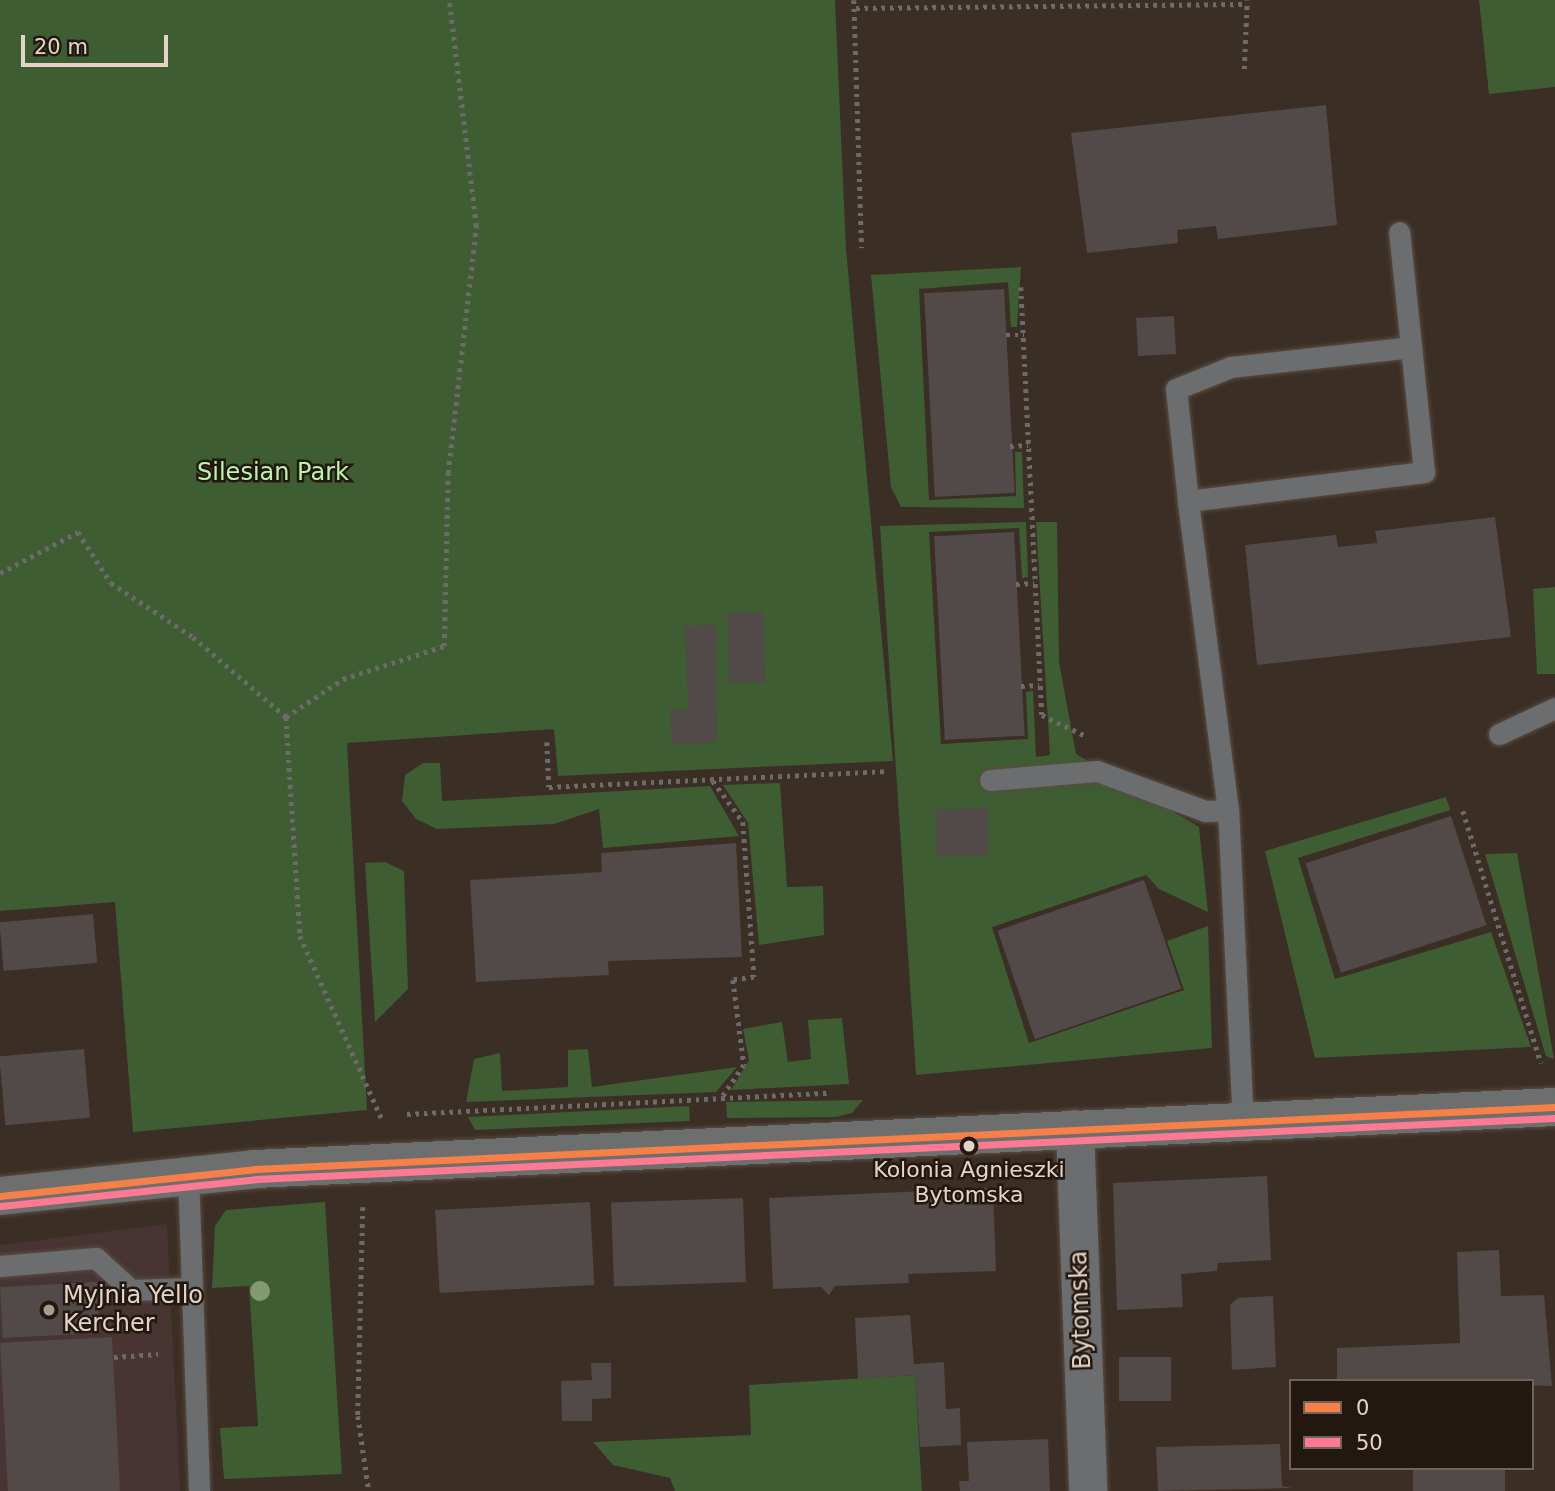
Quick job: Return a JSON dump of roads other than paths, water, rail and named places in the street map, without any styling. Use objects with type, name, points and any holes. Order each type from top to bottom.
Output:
[{"type":"street","points":[[0,1196],[188,1173],[1075,1129],[1243,1125],[1555,1107]]},
{"type":"street","name":"Bytomska","points":[[1075,1129],[1088,1491]]},
{"type":"lane","points":[[1188,500],[1424,471],[1399,232]]},
{"type":"lane","points":[[1243,1125],[1228,810],[1176,389],[1231,367],[1411,347]]},
{"type":"lane","points":[[1499,734],[1555,708]]},
{"type":"lane","points":[[990,780],[1097,771],[1205,811],[1228,810]]},
{"type":"lane","points":[[188,1173],[199,1491]]},
{"type":"lane","points":[[0,1266],[96,1258],[131,1290],[191,1288]]},
{"type":"place","name":"Kolonia Agnieszki Bytomska","points":[[969,1146]]},
{"type":"place","name":"Myjnia Yello Kercher","points":[[49,1310]]},
{"type":"park label","name":"Silesian Park","points":[[273,473]]}]
